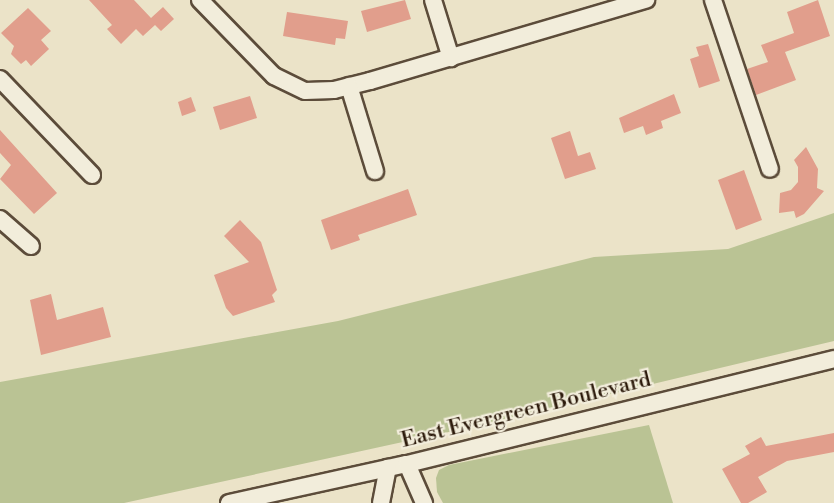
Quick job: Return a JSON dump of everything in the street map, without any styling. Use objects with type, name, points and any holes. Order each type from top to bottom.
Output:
[{"type":"street","points":[[200,0],[274,76],[305,91],[349,86],[646,0]]},
{"type":"street","points":[[433,0],[451,58]]},
{"type":"street","points":[[713,0],[770,169]]},
{"type":"street","points":[[0,79],[92,175]]},
{"type":"street","points":[[349,86],[375,171]]},
{"type":"street","points":[[0,219],[31,246]]},
{"type":"street","name":"East Evergreen Boulevard","points":[[229,503],[407,464],[834,359]]},
{"type":"street","points":[[407,464],[424,503]]},
{"type":"street","points":[[381,503],[388,468]]},
{"type":"green space","points":[[834,213],[834,341],[476,426],[124,503],[0,503],[0,382],[338,321],[594,257],[728,249]]},
{"type":"green space","points":[[649,425],[673,503],[443,503],[437,492],[436,478],[439,470],[449,465]]},
{"type":"building","points":[[89,0],[134,0],[151,18],[163,7],[174,19],[161,31],[155,25],[143,36],[136,29],[121,44],[107,29],[112,25]]},
{"type":"building","points":[[405,0],[411,19],[367,32],[361,11]]},
{"type":"building","points":[[818,0],[830,36],[785,52],[796,80],[756,95],[747,69],[768,62],[761,45],[794,33],[787,12]]},
{"type":"building","points":[[28,8],[51,31],[41,40],[49,49],[31,66],[26,60],[21,64],[11,54],[14,46],[1,33]]},
{"type":"building","points":[[287,12],[348,21],[345,39],[336,38],[335,45],[283,36]]},
{"type":"building","points":[[708,44],[720,81],[699,88],[690,59],[699,56],[696,47]]},
{"type":"building","points":[[674,94],[681,113],[661,121],[663,128],[646,135],[643,126],[624,133],[619,118]]},
{"type":"building","points":[[250,96],[257,118],[220,130],[213,107]]},
{"type":"building","points":[[191,97],[196,111],[182,116],[178,102]]},
{"type":"building","points":[[0,130],[57,193],[34,214],[0,179],[11,165],[0,153]]},
{"type":"building","points":[[570,131],[578,156],[590,152],[596,169],[565,179],[551,138]]},
{"type":"building","points":[[806,147],[818,169],[817,188],[824,191],[804,214],[796,218],[794,211],[779,213],[780,193],[791,190],[798,182],[798,167],[794,160]]},
{"type":"building","points":[[744,170],[762,220],[736,230],[718,180]]},
{"type":"building","points":[[408,189],[417,215],[358,235],[360,240],[331,250],[321,220]]},
{"type":"building","points":[[240,220],[261,242],[277,290],[272,295],[275,302],[233,316],[226,308],[214,275],[249,262],[224,236]]},
{"type":"building","points":[[51,294],[57,320],[103,307],[111,337],[41,355],[30,300]]},
{"type":"building","points":[[834,433],[834,452],[787,461],[758,477],[767,492],[748,503],[741,503],[722,469],[750,454],[745,446],[761,437],[766,446]]}]
